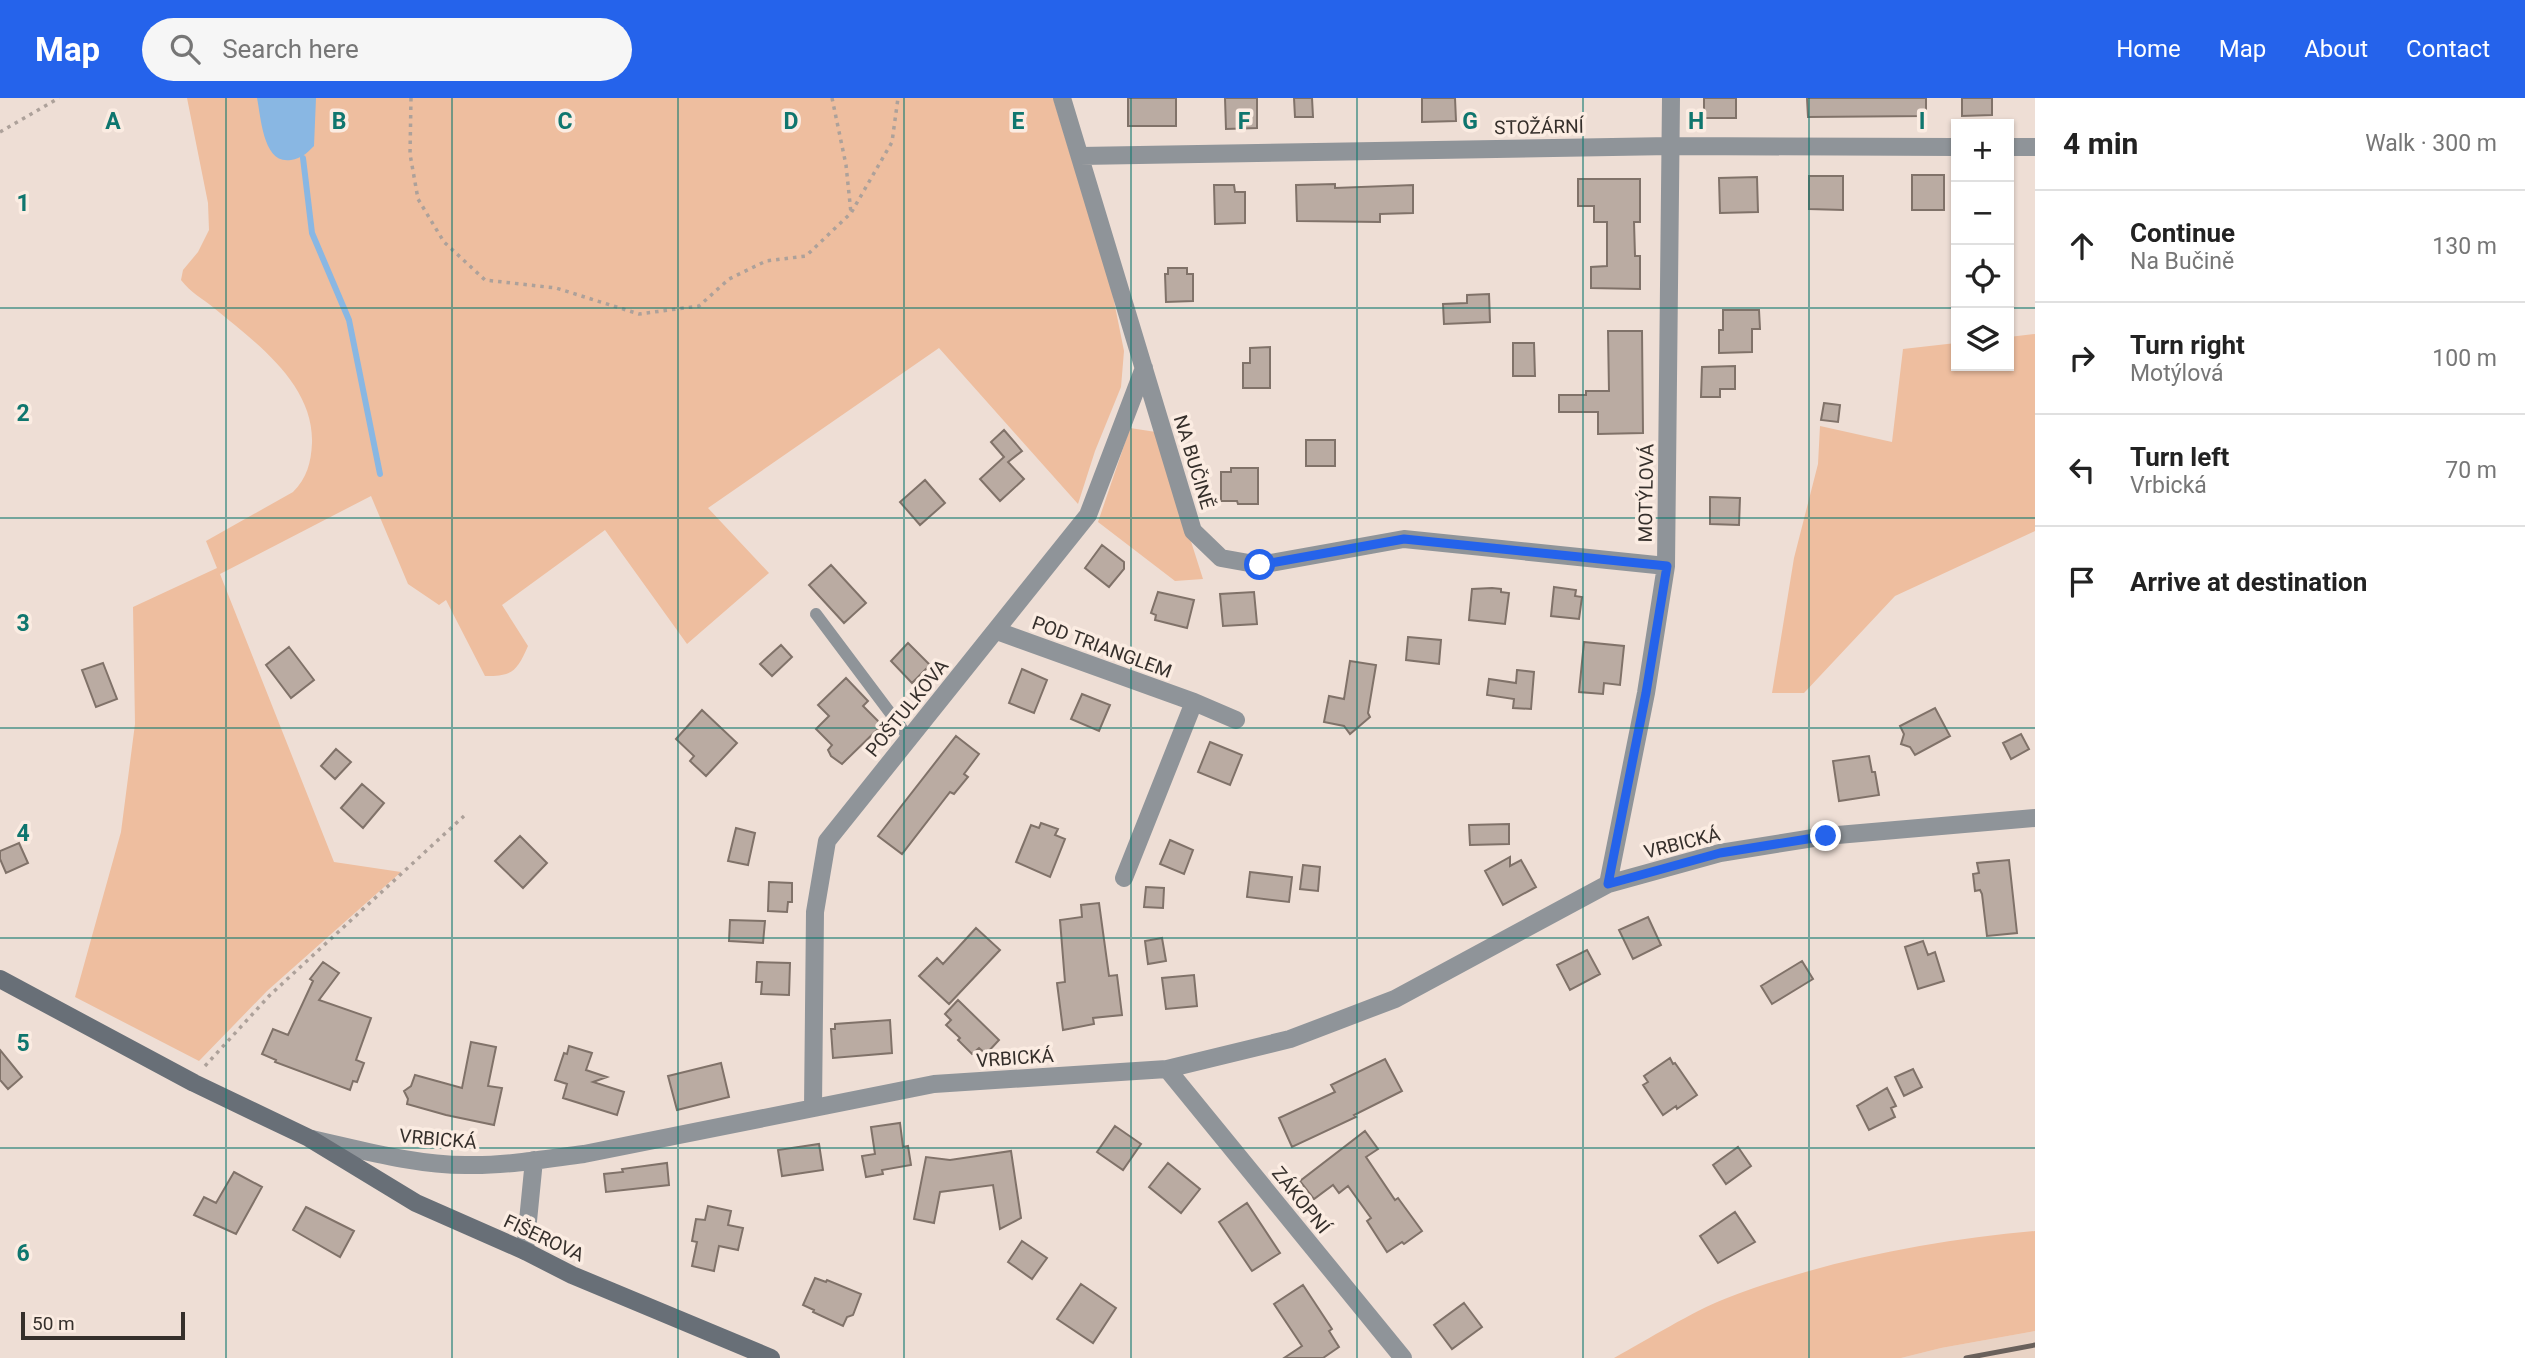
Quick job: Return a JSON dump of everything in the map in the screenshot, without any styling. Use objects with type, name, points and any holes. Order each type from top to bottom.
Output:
[{"type":"street","name":"NA BUČINĚ","points":[[1062,98],[1193,531],[1221,558],[1260,565],[1404,539],[1667,566]]},
{"type":"street","name":"MOTÝLOVÁ","points":[[1608,884],[1646,693],[1667,566],[1671,98]]},
{"type":"street","name":"STOŽÁRNÍ","points":[[1080,156],[1671,146],[1951,147]]},
{"type":"street","points":[[2014,147],[2035,147]]},
{"type":"street","name":"POŠTULKOVA","points":[[813,1108],[815,912],[827,841],[1088,515],[1144,368]]},
{"type":"street","name":"POD TRIANGLEM","points":[[997,631],[1194,702],[1236,720]]},
{"type":"street","points":[[1124,878],[1194,702]]},
{"type":"street","name":"VRBICKÁ","points":[[0,979],[194,1083],[309,1138],[392,1156],[466,1166],[584,1154],[934,1084],[1167,1069],[1290,1039],[1395,999],[1608,884],[1720,853],[1826,836],[2035,818]]},
{"type":"street","name":"ZÁKOPNÍ","points":[[1167,1069],[1403,1358]]},
{"type":"street","name":"FIŠEROVA","points":[[309,1138],[416,1203],[572,1275],[771,1358]]},
{"type":"street","points":[[525,1251],[534,1160]]},
{"type":"lane","points":[[816,614],[909,738]]},
{"type":"path","points":[[0,132],[59,98]]},
{"type":"path","points":[[411,98],[410,154],[418,199],[444,242],[485,280],[556,288],[639,314],[699,306],[729,279],[766,261],[806,256],[852,213],[892,142],[898,98]]},
{"type":"path","points":[[832,98],[846,165],[852,213]]},
{"type":"path","points":[[194,1083],[204,1068],[270,995],[464,816]]},
{"type":"shaded area","points":[[187,98],[1053,98],[1112,291],[1124,351],[1121,387],[1095,451],[1078,504],[939,348],[708,508],[769,573],[687,644],[605,530],[502,605],[528,646],[517,667],[502,675],[485,676],[446,600],[439,605],[408,584],[371,496],[220,574],[334,862],[401,872],[267,991],[199,1061],[75,997],[121,832],[135,724],[133,607],[217,568],[206,541],[293,492],[305,476],[312,443],[310,422],[293,383],[264,350],[181,280],[183,270],[198,252],[209,230],[208,203]]},
{"type":"shaded area","points":[[2035,334],[2035,531],[1895,596],[1804,693],[1772,693],[1794,558],[1818,464],[1820,426],[1892,442],[1903,349],[1951,344],[1951,371],[2014,371],[2014,336]]},
{"type":"shaded area","points":[[1130,428],[1156,432],[1203,579],[1175,581],[1098,522]]},
{"type":"shaded area","points":[[2035,1231],[2035,1331],[1901,1358],[1614,1358],[1713,1304],[1801,1273],[1918,1246]]},
{"type":"shaded area","points":[[2035,1331],[2035,1358],[1901,1358],[1941,1348]]},
{"type":"water","points":[[257,98],[316,98],[314,146],[304,155],[291,160],[282,160],[274,155],[265,138]]},
{"type":"building","points":[[1128,98],[1176,98],[1176,126],[1128,126]]},
{"type":"building","points":[[1225,98],[1257,98],[1257,128],[1226,129]]},
{"type":"building","points":[[1294,98],[1312,98],[1313,117],[1295,117]]},
{"type":"building","points":[[1422,98],[1455,98],[1456,121],[1422,122]]},
{"type":"building","points":[[1704,98],[1736,98],[1736,118],[1704,118]]},
{"type":"building","points":[[1807,98],[1926,98],[1926,116],[1808,117]]},
{"type":"building","points":[[1962,98],[1992,98],[1992,115],[1962,116]]},
{"type":"building","points":[[1912,175],[1944,175],[1944,210],[1912,210]]},
{"type":"building","points":[[1809,176],[1843,176],[1843,210],[1809,209]]},
{"type":"building","points":[[1757,177],[1758,212],[1720,213],[1719,178]]},
{"type":"building","points":[[1578,179],[1640,179],[1640,222],[1634,222],[1635,256],[1640,256],[1640,289],[1591,288],[1591,267],[1607,266],[1607,222],[1594,222],[1594,206],[1578,206]]},
{"type":"building","points":[[1335,184],[1335,188],[1413,185],[1413,213],[1380,214],[1380,222],[1297,221],[1296,185]]},
{"type":"building","points":[[1214,185],[1234,185],[1235,192],[1245,192],[1245,223],[1215,224]]},
{"type":"building","points":[[1168,268],[1187,268],[1187,274],[1193,274],[1193,301],[1166,302],[1165,274],[1168,274]]},
{"type":"building","points":[[1489,294],[1490,322],[1444,324],[1443,304],[1467,303],[1467,295]]},
{"type":"building","points":[[1723,310],[1759,310],[1760,329],[1752,329],[1752,352],[1719,353],[1719,330],[1723,330]]},
{"type":"building","points":[[1608,331],[1642,331],[1643,433],[1598,434],[1598,412],[1559,412],[1559,395],[1586,395],[1586,391],[1609,391]]},
{"type":"building","points":[[1513,343],[1534,343],[1535,376],[1513,376]]},
{"type":"building","points":[[1270,347],[1270,388],[1243,388],[1243,363],[1250,363],[1250,348]]},
{"type":"building","points":[[1735,366],[1735,389],[1720,389],[1720,397],[1701,397],[1702,367]]},
{"type":"building","points":[[1824,403],[1840,405],[1838,422],[1821,420]]},
{"type":"building","points":[[1004,430],[1022,451],[1008,462],[1024,479],[1000,501],[980,479],[1004,457],[991,442]]},
{"type":"building","points":[[1306,440],[1335,440],[1335,466],[1306,466]]},
{"type":"building","points":[[1231,468],[1258,468],[1258,504],[1221,501],[1221,472],[1231,472]]},
{"type":"building","points":[[925,480],[945,503],[920,525],[900,502]]},
{"type":"building","points":[[1710,497],[1740,498],[1739,525],[1710,524]]},
{"type":"building","points":[[1102,545],[1124,562],[1124,569],[1109,587],[1085,568]]},
{"type":"building","points":[[831,565],[866,603],[844,623],[809,585]]},
{"type":"building","points":[[1554,587],[1576,590],[1575,596],[1582,597],[1579,619],[1551,616]]},
{"type":"building","points":[[1492,588],[1509,593],[1505,624],[1469,620],[1472,589]]},
{"type":"building","points":[[1158,592],[1194,600],[1187,628],[1155,620],[1156,615],[1151,613]]},
{"type":"building","points":[[1254,592],[1257,624],[1223,626],[1220,594]]},
{"type":"building","points":[[1408,637],[1441,640],[1439,664],[1406,660]]},
{"type":"building","points":[[1584,642],[1624,646],[1620,685],[1604,683],[1603,694],[1579,692]]},
{"type":"building","points":[[908,643],[930,665],[912,683],[891,661]]},
{"type":"building","points":[[781,645],[792,657],[772,676],[760,664]]},
{"type":"building","points":[[289,647],[314,680],[291,698],[266,665]]},
{"type":"building","points":[[1350,661],[1376,665],[1368,713],[1370,717],[1350,734],[1344,726],[1324,722],[1329,696],[1344,699]]},
{"type":"building","points":[[103,663],[117,699],[96,707],[82,670]]},
{"type":"building","points":[[1022,669],[1047,680],[1034,713],[1009,703]]},
{"type":"building","points":[[1517,670],[1534,672],[1531,709],[1513,708],[1514,699],[1487,695],[1489,679],[1516,683]]},
{"type":"building","points":[[846,678],[868,701],[863,706],[882,725],[842,764],[831,756],[828,750],[832,745],[816,729],[829,716],[818,705]]},
{"type":"building","points":[[1082,694],[1110,705],[1099,731],[1071,719]]},
{"type":"building","points":[[1935,708],[1950,736],[1915,755],[1910,747],[1901,744],[1904,734],[1900,726]]},
{"type":"building","points":[[702,710],[737,743],[706,776],[690,761],[694,756],[676,739]]},
{"type":"building","points":[[2021,734],[2029,749],[2011,759],[2003,743]]},
{"type":"building","points":[[956,736],[979,754],[964,774],[968,777],[954,794],[950,792],[902,854],[878,836]]},
{"type":"building","points":[[1210,742],[1242,755],[1230,785],[1198,772]]},
{"type":"building","points":[[336,749],[351,762],[335,779],[321,766]]},
{"type":"building","points":[[1869,756],[1879,795],[1839,801],[1833,761]]},
{"type":"building","points":[[362,784],[384,803],[363,828],[341,808]]},
{"type":"building","points":[[1041,823],[1058,829],[1055,835],[1065,839],[1050,877],[1016,862],[1031,825],[1039,828]]},
{"type":"building","points":[[1509,824],[1509,844],[1470,845],[1469,825]]},
{"type":"building","points":[[736,828],[755,833],[748,865],[728,861]]},
{"type":"building","points":[[520,836],[547,863],[523,888],[495,861]]},
{"type":"building","points":[[1170,840],[1193,850],[1184,874],[1160,864]]},
{"type":"building","points":[[19,843],[28,863],[6,873],[0,859],[0,851]]},
{"type":"building","points":[[1510,857],[1510,866],[1521,860],[1536,887],[1503,905],[1485,871]]},
{"type":"building","points":[[2009,860],[2017,933],[1987,936],[1982,894],[1980,890],[1975,891],[1973,874],[1979,873],[1977,863]]},
{"type":"building","points":[[1303,865],[1320,867],[1318,891],[1300,889]]},
{"type":"building","points":[[1250,872],[1292,877],[1289,902],[1247,897]]},
{"type":"building","points":[[769,882],[792,883],[792,902],[788,902],[787,912],[768,911]]},
{"type":"building","points":[[1146,887],[1164,888],[1163,908],[1144,907]]},
{"type":"building","points":[[1099,903],[1109,976],[1117,975],[1122,1015],[1093,1018],[1094,1024],[1063,1030],[1057,983],[1065,982],[1060,920],[1082,917],[1081,905]]},
{"type":"building","points":[[1648,917],[1661,945],[1633,959],[1619,930]]},
{"type":"building","points":[[730,920],[765,921],[763,943],[729,941]]},
{"type":"building","points":[[976,928],[1000,950],[949,1004],[919,976],[937,958],[943,964]]},
{"type":"building","points":[[1162,938],[1166,961],[1148,964],[1145,941]]},
{"type":"building","points":[[1923,941],[1928,955],[1935,952],[1944,981],[1918,989],[1905,947]]},
{"type":"building","points":[[1587,950],[1600,974],[1570,990],[1557,965]]},
{"type":"building","points":[[1802,961],[1813,979],[1772,1004],[1761,986]]},
{"type":"building","points":[[323,962],[339,973],[319,1000],[371,1018],[356,1060],[364,1063],[357,1082],[353,1081],[350,1090],[275,1062],[276,1060],[262,1054],[273,1029],[288,1035],[313,981],[310,979]]},
{"type":"building","points":[[757,962],[790,963],[789,995],[761,994],[762,982],[756,982]]},
{"type":"building","points":[[1194,975],[1197,1006],[1166,1009],[1162,978]]},
{"type":"building","points":[[958,1000],[999,1040],[986,1054],[979,1048],[972,1054],[946,1025],[951,1020],[945,1014]]},
{"type":"building","points":[[890,1020],[892,1053],[833,1058],[831,1029],[835,1029],[835,1024]]},
{"type":"building","points":[[471,1042],[496,1047],[488,1086],[502,1088],[494,1125],[407,1104],[404,1091],[411,1086],[415,1075],[462,1088]]},
{"type":"building","points":[[569,1046],[592,1053],[586,1070],[607,1077],[593,1082],[624,1092],[617,1115],[563,1098],[567,1084],[555,1080]]},
{"type":"building","points":[[0,1050],[22,1077],[8,1089],[0,1080]]},
{"type":"building","points":[[1670,1058],[1697,1095],[1663,1115],[1643,1085],[1648,1082],[1644,1076]]},
{"type":"building","points":[[1385,1059],[1402,1091],[1354,1115],[1356,1117],[1292,1147],[1279,1118],[1335,1092],[1331,1085]]},
{"type":"building","points":[[721,1063],[729,1097],[677,1110],[668,1076]]},
{"type":"building","points":[[1913,1069],[1922,1087],[1904,1096],[1895,1077]]},
{"type":"building","points":[[1887,1088],[1896,1106],[1891,1108],[1895,1117],[1869,1130],[1857,1106]]},
{"type":"building","points":[[900,1123],[903,1147],[908,1146],[911,1165],[882,1170],[883,1174],[866,1177],[862,1156],[875,1154],[871,1127]]},
{"type":"building","points":[[1115,1126],[1141,1144],[1123,1170],[1097,1152]]},
{"type":"building","points":[[1365,1131],[1378,1149],[1366,1157],[1395,1200],[1398,1198],[1422,1231],[1387,1252],[1367,1221],[1371,1218],[1348,1186],[1339,1193],[1333,1185],[1314,1199],[1300,1181]]},
{"type":"building","points":[[819,1144],[823,1170],[782,1176],[778,1150]]},
{"type":"building","points":[[1738,1147],[1751,1166],[1726,1184],[1713,1165]]},
{"type":"building","points":[[1011,1151],[1021,1218],[1000,1229],[993,1185],[940,1192],[934,1223],[914,1219],[926,1157],[950,1160]]},
{"type":"building","points":[[667,1163],[669,1185],[606,1192],[604,1174]]},
{"type":"building","points":[[1168,1163],[1200,1189],[1181,1213],[1149,1187]]},
{"type":"building","points":[[234,1172],[262,1187],[236,1234],[194,1215],[204,1197],[216,1203]]},
{"type":"building","points":[[1247,1203],[1280,1253],[1252,1271],[1219,1222]]},
{"type":"building","points":[[708,1206],[731,1211],[728,1225],[743,1228],[738,1250],[719,1246],[714,1271],[692,1266],[697,1242],[692,1241],[696,1219],[705,1220]]},
{"type":"building","points":[[306,1207],[354,1231],[340,1257],[293,1230]]},
{"type":"building","points":[[1735,1212],[1755,1242],[1718,1263],[1700,1236]]},
{"type":"building","points":[[1022,1241],[1047,1258],[1032,1279],[1008,1262]]},
{"type":"building","points":[[815,1278],[861,1294],[853,1315],[847,1317],[843,1326],[803,1305]]},
{"type":"building","points":[[1081,1284],[1116,1308],[1093,1343],[1057,1319]]},
{"type":"building","points":[[1303,1285],[1332,1329],[1329,1331],[1339,1347],[1323,1358],[1284,1358],[1302,1346],[1274,1304]]},
{"type":"building","points":[[1464,1303],[1482,1327],[1452,1349],[1434,1325]]},
{"type":"waterway","points":[[303,158],[312,233],[349,320],[380,474]]},
{"type":"railway","points":[[1966,1358],[2035,1345]]},
{"type":"route","points":[[1260,565],[1404,539],[1667,566],[1646,693],[1608,884],[1720,853],[1826,836]]}]
